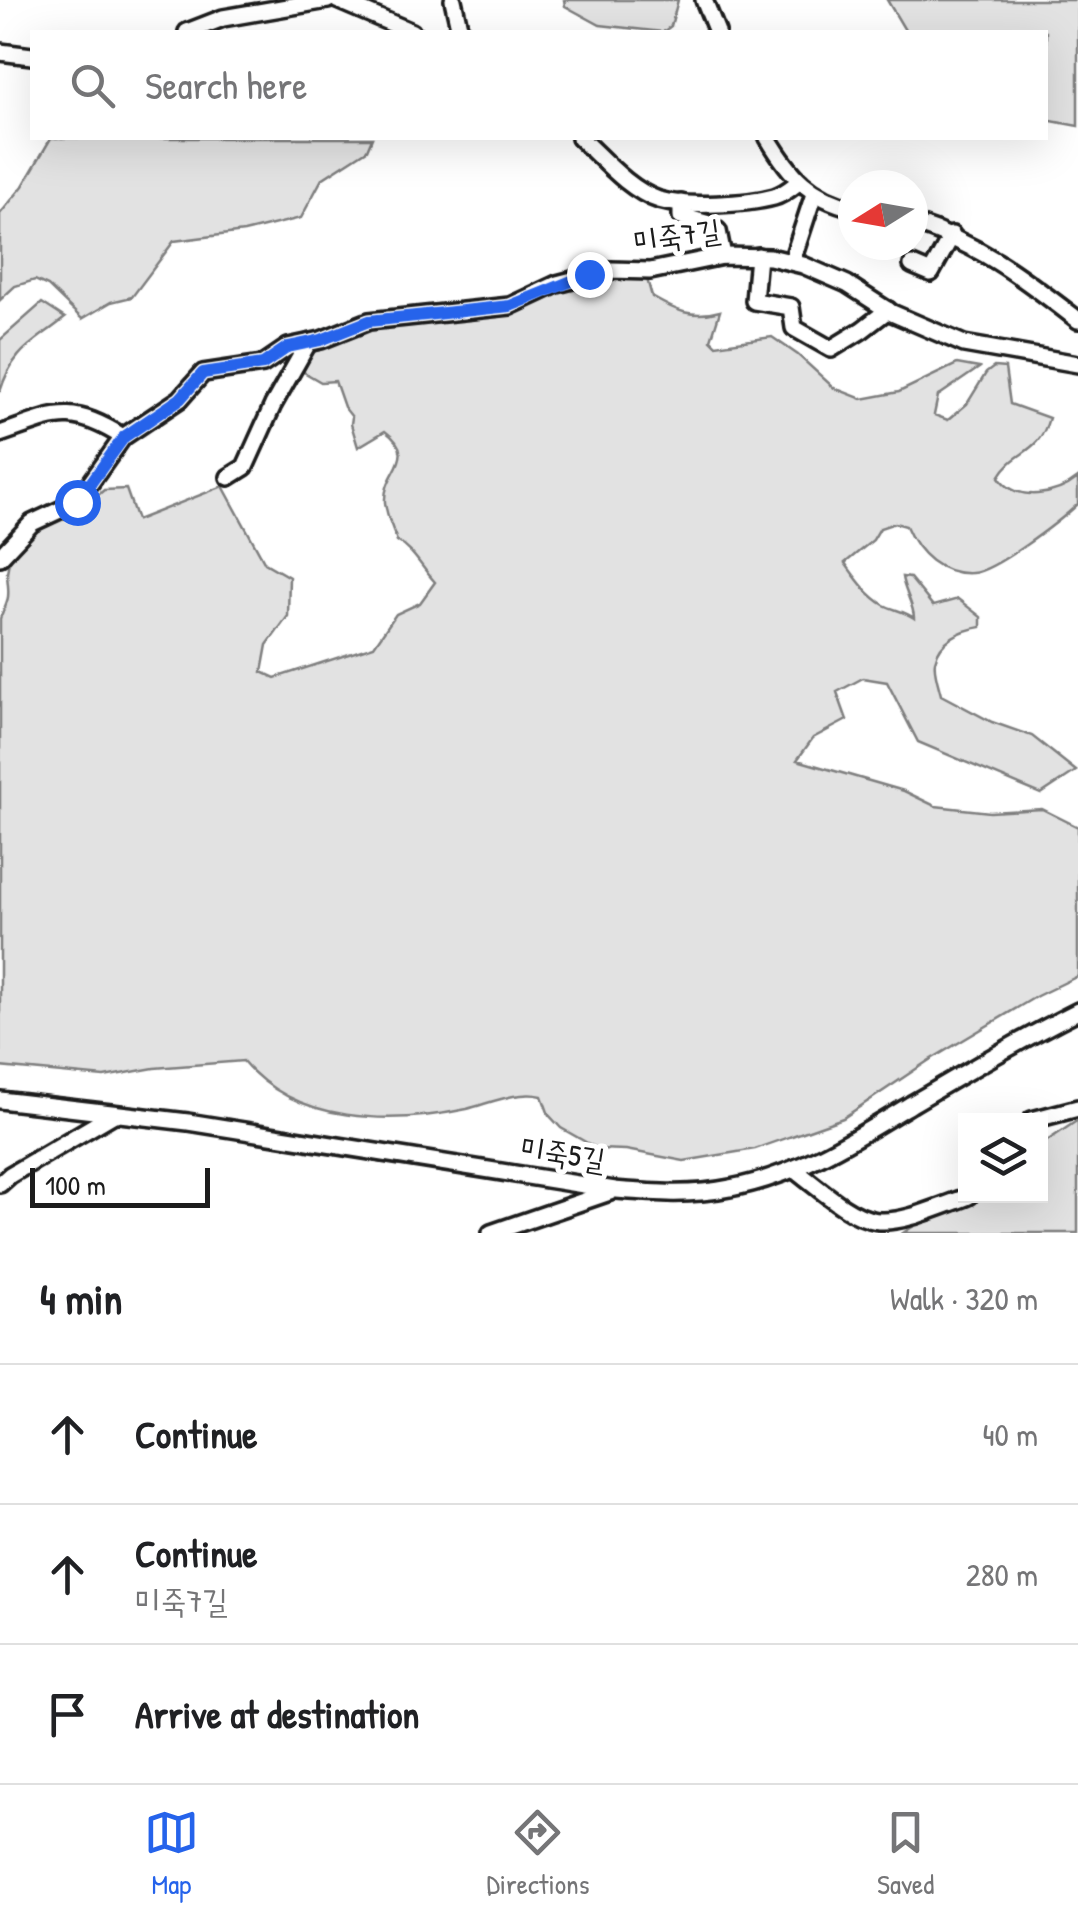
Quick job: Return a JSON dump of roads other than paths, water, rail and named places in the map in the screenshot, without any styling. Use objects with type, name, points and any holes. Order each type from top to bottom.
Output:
[{"type":"street","points":[[192,30],[223,18],[328,0]]},
{"type":"street","points":[[337,0],[407,30]]},
{"type":"street","points":[[453,0],[458,30]]},
{"type":"street","points":[[704,0],[716,30]]},
{"type":"street","points":[[0,52],[30,56]]},
{"type":"street","points":[[582,140],[658,200],[681,203],[772,198],[800,180]]},
{"type":"street","points":[[770,140],[814,194],[838,204]]},
{"type":"street","points":[[792,262],[814,194]]},
{"type":"street","points":[[681,203],[680,216],[709,224],[718,231],[723,256]]},
{"type":"street","points":[[928,228],[952,236],[1010,268],[1078,320]]},
{"type":"street","points":[[912,265],[931,273],[952,236]]},
{"type":"street","name":"미죽7길","points":[[0,556],[32,523],[77,502],[124,437],[180,399],[203,373],[263,364],[288,347],[352,330],[369,321],[510,306],[589,274],[611,270],[650,271],[723,256],[758,256],[792,262],[847,284],[888,310],[964,344],[1078,364]]},
{"type":"street","points":[[758,256],[754,302],[792,308],[794,328],[831,349],[888,310]]},
{"type":"street","points":[[228,477],[245,467],[272,405],[308,343]]},
{"type":"street","points":[[0,434],[73,414],[88,417],[124,437]]},
{"type":"street","name":"미죽5길","points":[[0,1100],[188,1122],[615,1190],[679,1195],[732,1188],[794,1170],[843,1146],[1018,1041],[1078,1011]]},
{"type":"street","points":[[1048,1116],[1078,1108]]},
{"type":"street","points":[[0,1184],[114,1114]]},
{"type":"street","points":[[794,1170],[852,1221],[875,1229],[890,1229],[914,1221],[958,1201]]},
{"type":"street","points":[[491,1233],[615,1190]]}]
